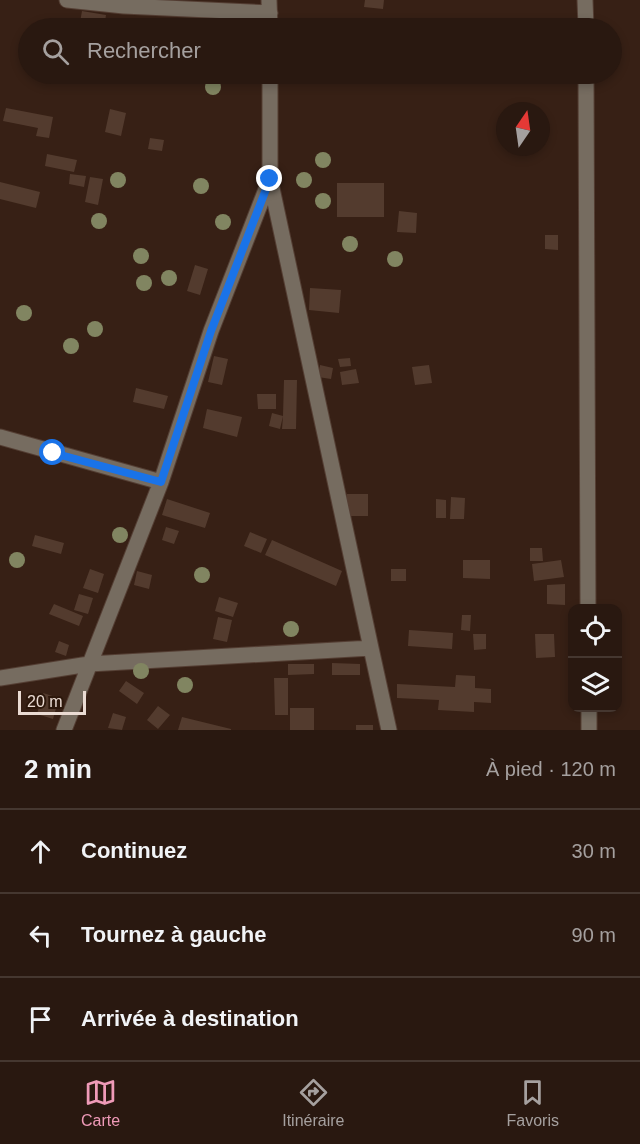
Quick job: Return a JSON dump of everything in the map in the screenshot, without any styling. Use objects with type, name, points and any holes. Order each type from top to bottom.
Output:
[{"type":"street","points":[[67,0],[124,6],[270,6]]},
{"type":"street","points":[[585,0],[586,18]]},
{"type":"street","points":[[270,84],[270,179],[388,730]]},
{"type":"street","points":[[586,84],[588,604]]},
{"type":"street","points":[[64,730],[161,482],[211,331],[270,179]]},
{"type":"street","points":[[0,437],[161,482]]},
{"type":"street","points":[[0,678],[89,664],[371,648]]},
{"type":"street","points":[[589,712],[589,730]]},
{"type":"building","points":[[365,0],[384,0],[383,9],[364,7]]},
{"type":"building","points":[[82,11],[106,15],[106,18],[81,18]]},
{"type":"building","points":[[6,108],[53,117],[49,138],[36,136],[38,128],[3,121]]},
{"type":"building","points":[[110,109],[126,113],[121,136],[105,132]]},
{"type":"building","points":[[150,138],[164,140],[162,151],[148,149]]},
{"type":"building","points":[[47,154],[77,160],[74,172],[45,166]]},
{"type":"building","points":[[70,174],[86,176],[84,187],[69,184]]},
{"type":"building","points":[[90,177],[103,179],[98,205],[85,202]]},
{"type":"building","points":[[0,182],[40,192],[36,208],[0,199]]},
{"type":"building","points":[[337,183],[384,183],[384,217],[337,217]]},
{"type":"building","points":[[399,211],[417,213],[416,233],[397,232]]},
{"type":"building","points":[[545,235],[558,235],[558,250],[545,249]]},
{"type":"building","points":[[195,265],[208,269],[200,295],[187,291]]},
{"type":"building","points":[[310,288],[341,290],[339,313],[309,310]]},
{"type":"building","points":[[214,356],[228,359],[222,385],[208,382]]},
{"type":"building","points":[[350,358],[351,366],[340,367],[338,359]]},
{"type":"building","points":[[320,365],[333,368],[331,379],[318,377]]},
{"type":"building","points":[[429,365],[432,383],[415,385],[412,367]]},
{"type":"building","points":[[356,369],[359,383],[342,385],[340,372]]},
{"type":"building","points":[[284,380],[297,380],[296,429],[282,429]]},
{"type":"building","points":[[136,388],[168,396],[164,409],[133,402]]},
{"type":"building","points":[[257,394],[276,394],[276,409],[258,409]]},
{"type":"building","points":[[207,409],[242,417],[237,437],[203,428]]},
{"type":"building","points":[[272,413],[283,416],[280,429],[269,426]]},
{"type":"building","points":[[347,494],[368,494],[368,516],[347,516]]},
{"type":"building","points":[[451,497],[465,498],[464,519],[450,519]]},
{"type":"building","points":[[167,499],[210,513],[205,528],[162,515]]},
{"type":"building","points":[[436,499],[446,500],[446,518],[436,518]]},
{"type":"building","points":[[166,527],[179,531],[174,544],[162,540]]},
{"type":"building","points":[[250,532],[267,539],[261,553],[244,546]]},
{"type":"building","points":[[35,535],[64,543],[61,554],[32,546]]},
{"type":"building","points":[[272,540],[342,571],[336,586],[265,555]]},
{"type":"building","points":[[530,548],[542,548],[543,561],[530,561]]},
{"type":"building","points":[[463,560],[490,560],[490,579],[463,578]]},
{"type":"building","points":[[561,560],[564,577],[534,581],[532,564]]},
{"type":"building","points":[[90,569],[104,574],[98,593],[83,588]]},
{"type":"building","points":[[391,569],[406,569],[406,581],[391,581]]},
{"type":"building","points":[[137,571],[152,575],[149,589],[134,585]]},
{"type":"building","points":[[565,584],[565,605],[547,604],[547,585]]},
{"type":"building","points":[[79,594],[93,598],[88,614],[74,610]]},
{"type":"building","points":[[219,597],[238,603],[233,617],[215,611]]},
{"type":"building","points":[[54,604],[83,616],[79,626],[49,614]]},
{"type":"building","points":[[462,615],[471,615],[470,631],[461,630]]},
{"type":"building","points":[[218,617],[232,620],[227,642],[213,639]]},
{"type":"building","points":[[409,630],[453,633],[452,649],[408,646]]},
{"type":"building","points":[[473,634],[486,634],[486,649],[474,650]]},
{"type":"building","points":[[535,634],[554,634],[555,657],[536,658]]},
{"type":"building","points":[[59,641],[69,645],[66,656],[55,652]]},
{"type":"building","points":[[332,663],[360,664],[360,675],[332,675]]},
{"type":"building","points":[[288,664],[314,664],[314,674],[288,675]]},
{"type":"building","points":[[456,675],[475,676],[475,688],[491,689],[491,703],[474,702],[474,712],[438,710],[439,700],[397,698],[397,684],[455,687]]},
{"type":"building","points":[[274,678],[288,678],[288,715],[275,715]]},
{"type":"building","points":[[126,681],[144,693],[137,704],[119,691]]},
{"type":"building","points":[[43,693],[59,698],[53,719],[37,714]]},
{"type":"building","points":[[158,706],[170,715],[158,729],[147,720]]},
{"type":"building","points":[[290,708],[314,708],[314,730],[290,730]]},
{"type":"building","points":[[113,713],[126,717],[122,730],[108,728]]},
{"type":"building","points":[[182,717],[231,729],[231,730],[178,730]]},
{"type":"building","points":[[356,725],[373,725],[373,730],[356,730]]},
{"type":"route","points":[[53,453],[161,482],[211,331],[270,179]]}]
